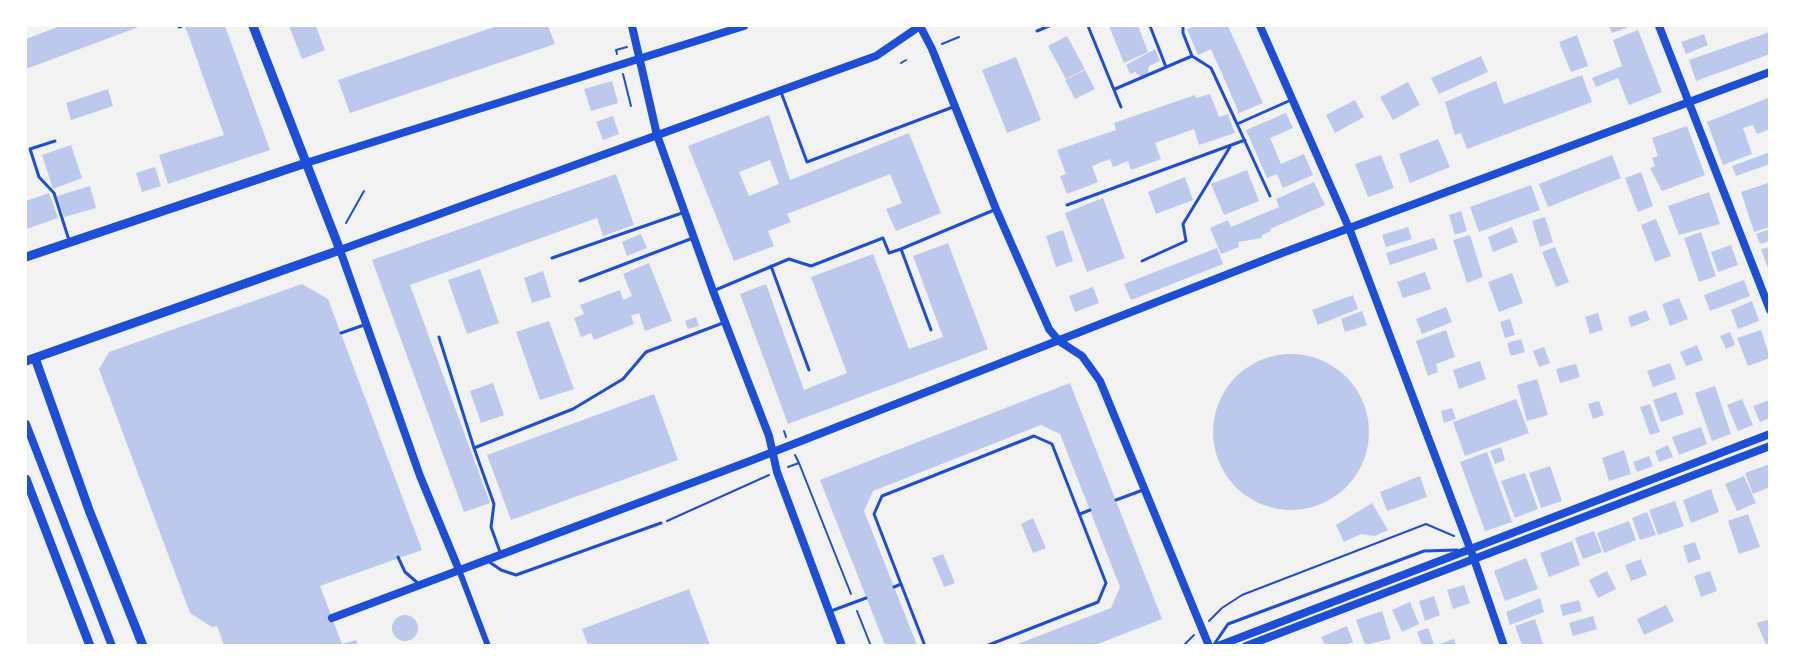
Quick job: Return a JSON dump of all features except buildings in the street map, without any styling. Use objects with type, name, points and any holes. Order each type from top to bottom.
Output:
[{"type":"main road","points":[[253,26],[340,250]]},
{"type":"main road","points":[[26,257],[306,163],[744,26]]},
{"type":"main road","points":[[143,645],[30,360],[876,56],[920,26]]},
{"type":"main road","points":[[26,424],[112,645]]},
{"type":"main road","points":[[1218,645],[1472,555],[1770,434]]},
{"type":"main road","points":[[26,479],[90,645]]},
{"type":"street","points":[[632,26],[657,135],[693,238],[774,452],[777,472],[842,645]]},
{"type":"street","points":[[920,26],[956,105],[996,209],[1049,329],[1059,341],[1082,356],[1100,381],[1211,645]]},
{"type":"street","points":[[1260,26],[1349,228],[1504,645]]},
{"type":"street","points":[[1659,26],[1770,310]]},
{"type":"street","points":[[332,618],[774,452],[1349,228],[1770,72]]},
{"type":"street","points":[[340,250],[420,476],[488,645]]},
{"type":"street","points":[[1246,645],[1472,555],[1770,446]]},
{"type":"lane","points":[[1037,31],[1049,26]]},
{"type":"lane","points":[[1088,26],[1121,107]]},
{"type":"lane","points":[[1150,26],[1166,67]]},
{"type":"lane","points":[[1183,26],[1183,33],[1192,57],[1211,68],[1270,196]]},
{"type":"lane","points":[[1115,89],[1192,57]]},
{"type":"lane","points":[[781,90],[807,162],[956,105]]},
{"type":"lane","points":[[1237,124],[1293,99]]},
{"type":"lane","points":[[1067,205],[1245,140]]},
{"type":"lane","points":[[55,141],[30,149],[39,177],[54,193],[69,242]]},
{"type":"lane","points":[[1142,261],[1186,241],[1183,224],[1231,146]]},
{"type":"lane","points":[[713,291],[789,259],[811,266],[883,238],[889,253],[996,209]]},
{"type":"lane","points":[[552,258],[684,212]]},
{"type":"lane","points":[[580,281],[693,238]]},
{"type":"lane","points":[[901,249],[931,330]]},
{"type":"lane","points":[[771,266],[809,370]]},
{"type":"lane","points":[[474,448],[573,408],[623,379],[646,352],[725,322]]},
{"type":"lane","points":[[341,333],[366,324]]},
{"type":"lane","points":[[440,337],[474,448],[494,504],[492,527],[501,554]]},
{"type":"lane","points":[[925,645],[874,514],[882,496],[1034,436],[1052,444],[1106,583],[1098,602],[986,645]]},
{"type":"lane","points":[[1116,500],[1145,489]]},
{"type":"lane","points":[[1080,514],[1090,510]]},
{"type":"lane","points":[[487,560],[501,570],[516,575],[662,523]]},
{"type":"lane","points":[[1211,645],[1228,624],[1424,550],[1472,555]]},
{"type":"lane","points":[[398,558],[405,572],[420,585]]},
{"type":"lane","points":[[894,587],[901,584]]},
{"type":"lane","points":[[829,612],[866,598]]},
{"type":"path","points":[[939,46],[959,37]]},
{"type":"path","points":[[616,50],[631,106]]},
{"type":"path","points":[[901,63],[906,60]]},
{"type":"path","points":[[346,223],[364,191]]},
{"type":"path","points":[[784,430],[871,645]]},
{"type":"path","points":[[662,523],[799,463]]}]
